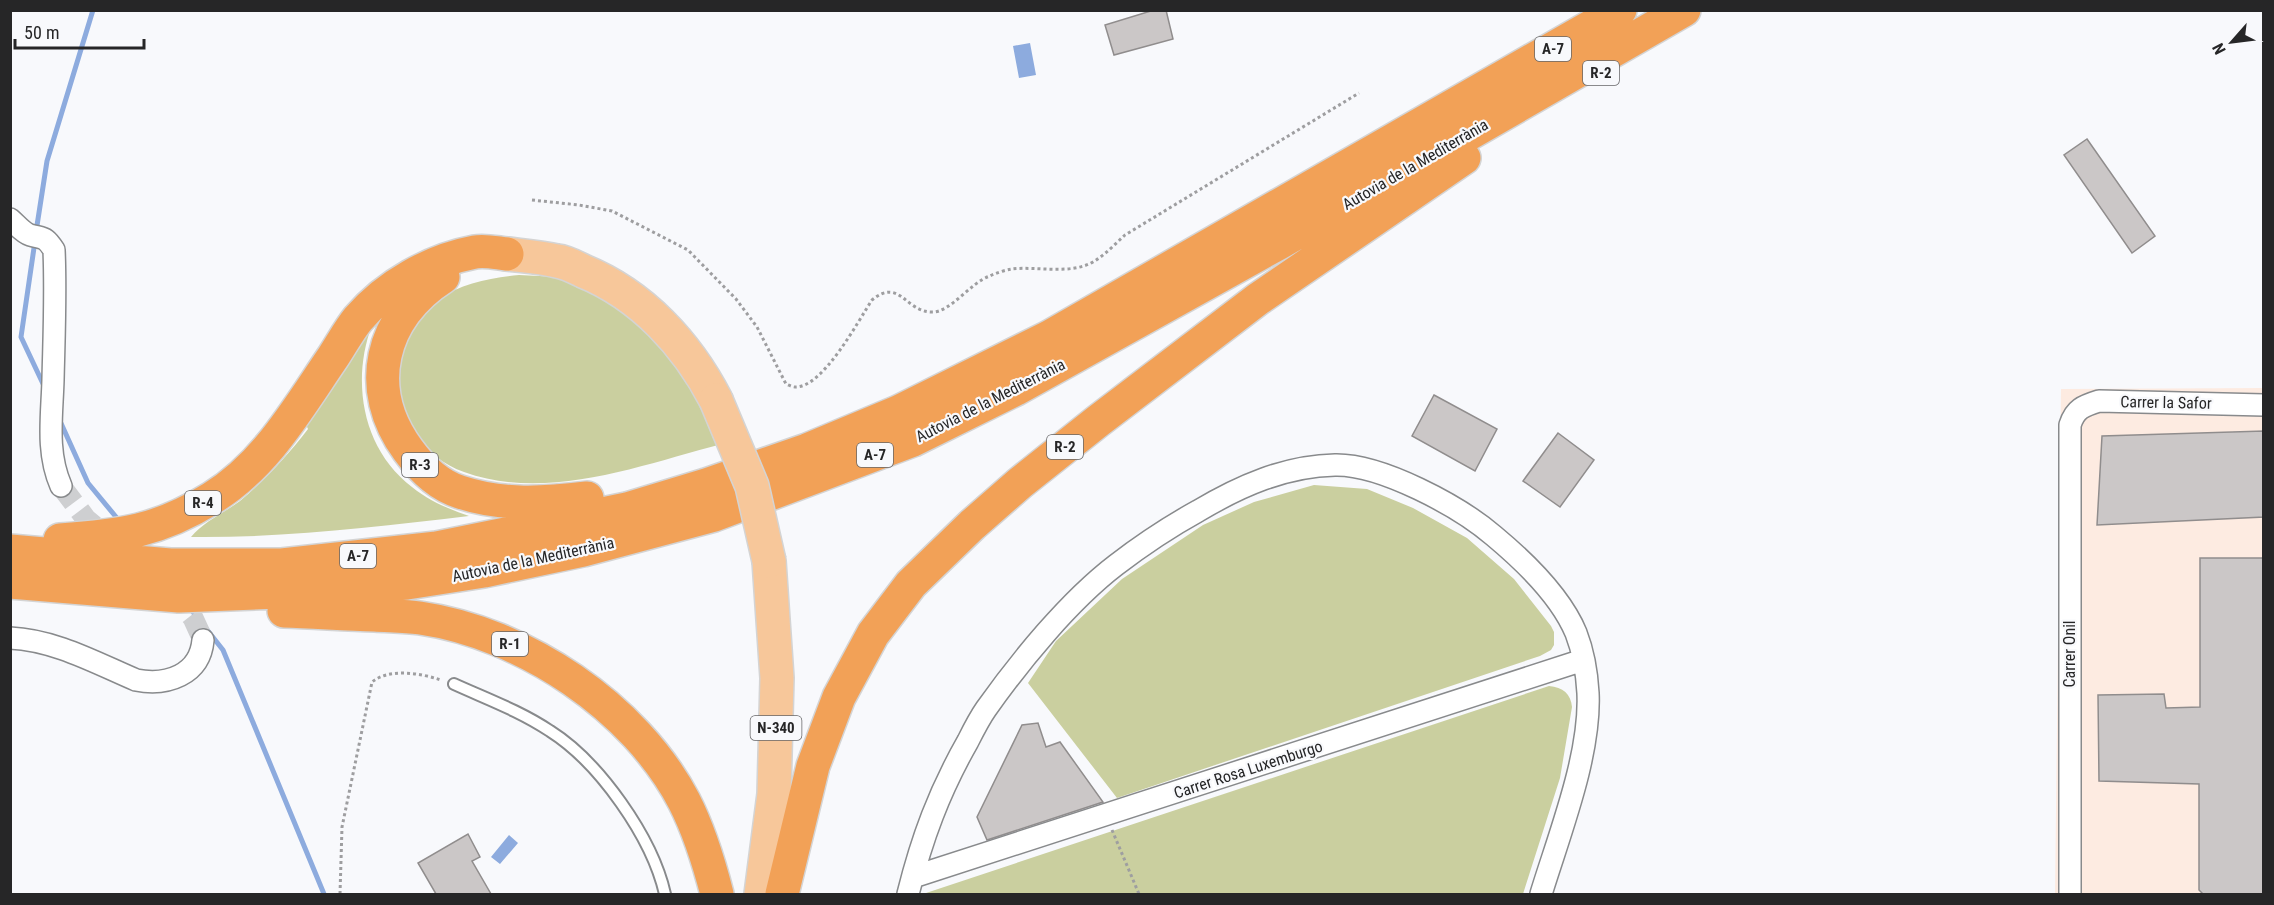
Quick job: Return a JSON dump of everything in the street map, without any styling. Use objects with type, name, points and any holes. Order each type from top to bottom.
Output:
[{"type":"highway","name":"Autovia de la Mediterrània","points":[[10,582],[179,596],[328,590],[408,583],[484,571],[583,550],[724,511],[913,440],[1016,389],[1279,243],[1499,110],[1620,10]]},
{"type":"highway","name":"R-2","points":[[782,894],[813,766],[839,697],[873,634],[911,584],[972,525],[1020,483],[1499,110],[1632,55],[1686,10]]},
{"type":"highway","name":"Autovia de la Mediterrània","points":[[10,551],[170,565],[282,564],[437,548],[627,509],[807,450],[888,416],[1499,110]]},
{"type":"highway","name":"R-4","points":[[10,535],[52,540],[117,536],[146,529],[172,519],[213,498],[248,470],[277,438],[358,319],[382,297],[411,275],[449,259],[478,252],[507,254]]},
{"type":"highway","name":"R-3","points":[[507,254],[454,270],[424,289],[407,308],[392,332],[383,358],[382,381],[386,410],[402,441],[417,463],[438,482],[460,492],[498,501],[539,504],[611,495],[660,484],[698,486]]},
{"type":"highway","name":"R-1","points":[[179,596],[229,608],[420,618],[464,628],[510,644],[548,665],[593,694],[658,759],[684,801],[706,855],[717,894]]},
{"type":"main road","name":"N-340","points":[[507,254],[559,261],[599,277],[620,289],[650,312],[680,344],[702,373],[716,400],[752,486],[769,561],[777,678],[774,794],[761,894]]},
{"type":"street","points":[[10,219],[28,234],[48,240],[54,250],[51,433],[55,469],[61,486]]},
{"type":"street","name":"Carrer la Safor","points":[[2073,414],[2079,408],[2099,401],[2264,405]]},
{"type":"street","name":"Carrer Onil","points":[[2070,894],[2070,426],[2073,414]]},
{"type":"street","points":[[910,886],[926,830],[953,768],[984,711],[1064,613],[1114,566],[1168,528],[1222,496],[1265,477],[1304,468],[1336,465],[1362,467],[1399,481],[1464,513],[1492,533],[1520,558],[1563,609],[1576,634],[1588,692],[1587,726],[1579,770],[1541,894]]},
{"type":"street","points":[[10,638],[32,639],[48,643],[136,680],[148,682],[178,677],[190,670],[202,651],[203,640]]},
{"type":"street","name":"Carrer Rosa Luxemburgo","points":[[910,886],[1105,815],[1582,660]]},
{"type":"lane","points":[[454,684],[525,715],[553,732],[580,755],[608,786],[633,822],[652,857],[664,894]]},
{"type":"path","points":[[532,200],[579,205],[612,212],[659,233],[688,250],[736,299],[757,327],[786,384],[795,387],[810,383],[824,372],[872,300],[882,292],[893,292],[920,309],[933,312],[943,310],[987,276],[1011,269],[1079,267],[1093,262],[1125,235],[1359,93]]},
{"type":"path","points":[[340,894],[342,827],[372,682],[387,674],[399,673],[436,678],[454,684]]},
{"type":"path","points":[[1105,815],[1139,894]]},
{"type":"shaded area","points":[[2263,388],[2263,894],[2055,894],[2061,389]]},
{"type":"green space","points":[[519,275],[559,277],[578,282],[645,321],[704,403],[722,444],[627,470],[561,482],[528,483],[496,480],[464,472],[439,459],[420,441],[407,419],[400,394],[400,368],[406,343],[418,320],[447,294],[477,282]]},
{"type":"green space","points":[[372,325],[362,369],[362,391],[365,413],[382,454],[395,471],[419,492],[439,504],[469,516],[295,534],[191,537],[201,527],[250,493],[293,448],[308,429],[303,418]]},
{"type":"green space","points":[[1314,485],[1367,489],[1413,508],[1467,538],[1514,579],[1551,626],[1554,632],[1554,645],[1551,650],[1540,656],[1117,798],[1028,683],[1056,641],[1122,579],[1203,525],[1254,502]]},
{"type":"green space","points":[[1549,686],[1565,692],[1570,698],[1572,707],[1560,778],[1523,894],[923,894]]},
{"type":"water","points":[[1030,43],[1036,75],[1019,78],[1013,46]]},
{"type":"water","points":[[509,835],[518,843],[500,864],[491,857]]},
{"type":"building","points":[[1154,10],[1166,10],[1173,39],[1114,55],[1105,25]]},
{"type":"building","points":[[2087,139],[2155,236],[2132,253],[2064,155]]},
{"type":"building","points":[[1434,395],[1497,429],[1475,471],[1412,436]]},
{"type":"building","points":[[2264,431],[2264,517],[2097,525],[2102,436]]},
{"type":"building","points":[[1558,433],[1594,460],[1560,507],[1523,481]]},
{"type":"building","points":[[2200,558],[2264,558],[2264,894],[2203,894],[2199,890],[2199,784],[2099,781],[2098,695],[2164,694],[2166,708],[2200,707]]},
{"type":"building","points":[[1038,723],[1046,747],[1060,742],[1103,802],[987,840],[977,817],[1022,725]]},
{"type":"building","points":[[468,834],[480,857],[472,861],[491,894],[436,894],[418,863]]},
{"type":"waterway","points":[[36,232],[47,161],[93,10]]},
{"type":"waterway","points":[[35,241],[21,337],[45,388]]},
{"type":"waterway","points":[[60,421],[88,483],[121,523]]},
{"type":"waterway","points":[[189,607],[223,650],[324,894]]},
{"type":"tunnel","points":[[61,486],[86,519],[109,538]]},
{"type":"tunnel","points":[[172,591],[193,618],[203,640]]}]
